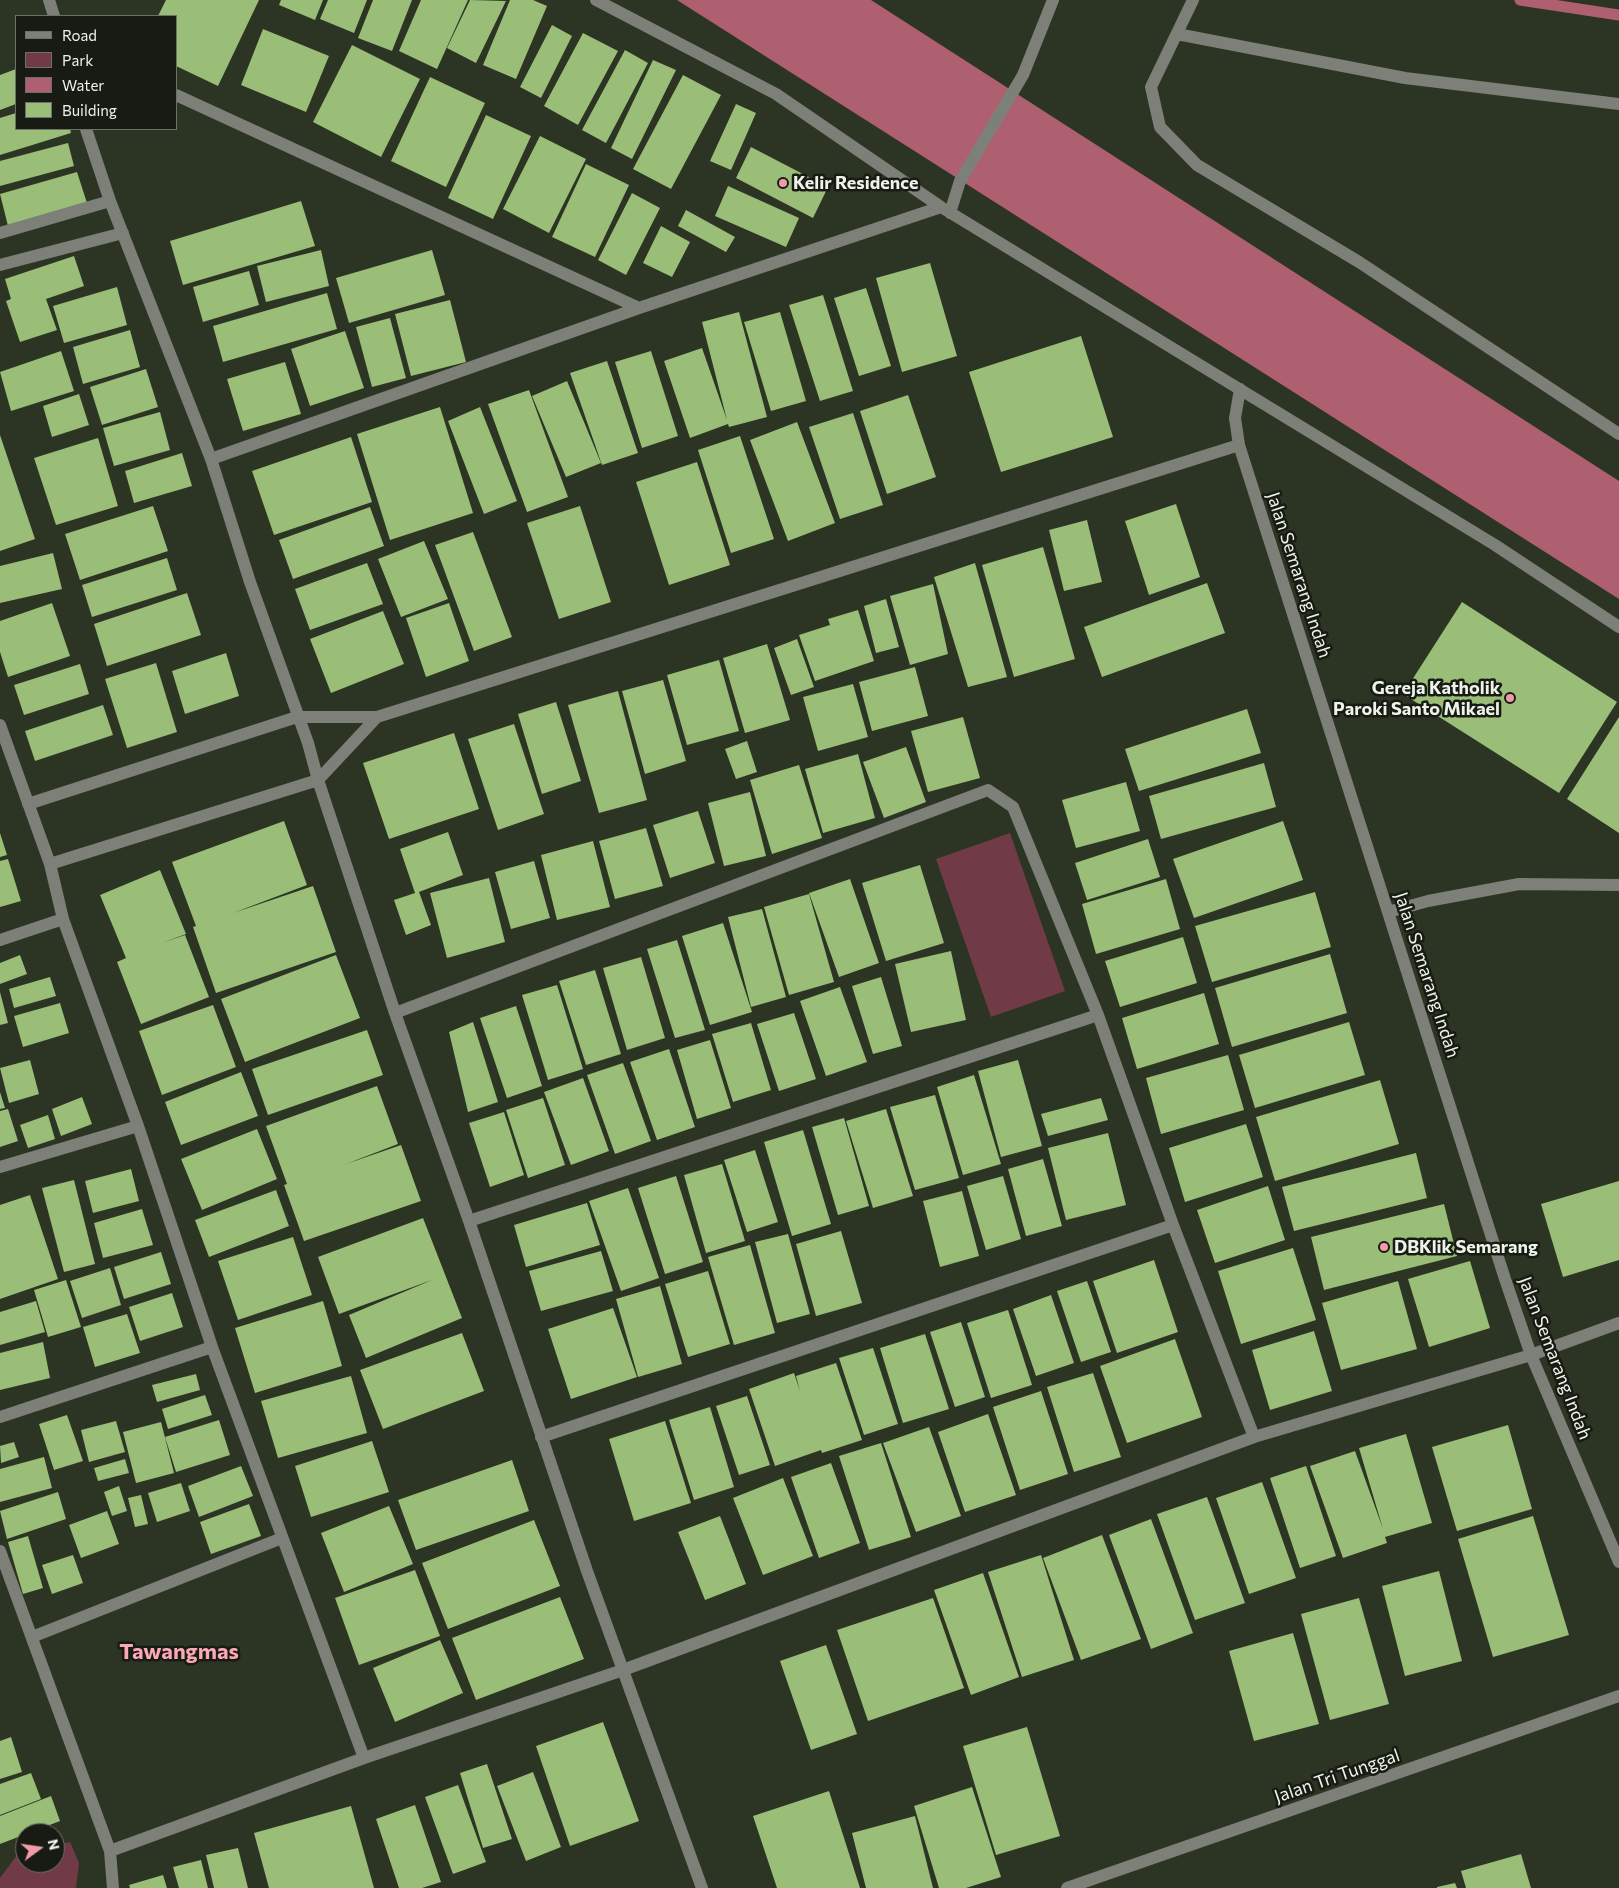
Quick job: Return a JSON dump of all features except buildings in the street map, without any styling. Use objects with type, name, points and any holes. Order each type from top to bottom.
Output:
[{"type":"street","points":[[49,0],[54,15]]},
{"type":"street","points":[[596,0],[776,94],[946,210],[1495,545],[1619,628]]},
{"type":"street","points":[[211,459],[639,308],[946,210],[960,181],[1022,76],[1040,36],[1053,0]]},
{"type":"street","points":[[1193,0],[1151,87],[1160,127],[1197,165],[1359,262],[1619,434]]},
{"type":"street","points":[[1177,34],[1405,78],[1619,104]]},
{"type":"street","points":[[178,96],[639,308]]},
{"type":"street","points":[[86,130],[110,201],[211,459],[250,582],[297,717],[308,743],[318,780],[395,1013],[469,1221],[623,1670],[702,1888]]},
{"type":"street","points":[[0,233],[110,201]]},
{"type":"street","points":[[0,265],[123,233]]},
{"type":"street","name":"Jalan Semarang Indah","points":[[1240,389],[1236,418],[1239,445],[1531,1355],[1619,1562]]},
{"type":"street","points":[[28,804],[297,717],[377,717],[1239,445]]},
{"type":"street","points":[[50,864],[318,780],[377,717]]},
{"type":"street","points":[[0,725],[50,864],[63,919],[138,1126],[212,1347],[364,1758]]},
{"type":"street","points":[[395,1013],[988,790],[1012,807],[1098,1015],[1173,1225],[1254,1436]]},
{"type":"street","points":[[1388,912],[1428,901],[1519,884],[1619,885]]},
{"type":"street","points":[[0,940],[63,919]]},
{"type":"street","points":[[469,1221],[1098,1015]]},
{"type":"street","points":[[0,1167],[138,1126]]},
{"type":"street","points":[[542,1436],[1173,1225]]},
{"type":"street","points":[[110,1851],[364,1758],[623,1670],[1254,1436],[1531,1355],[1619,1323]]},
{"type":"street","points":[[0,1417],[212,1347]]},
{"type":"street","points":[[32,1636],[282,1538]]},
{"type":"street","points":[[0,1551],[110,1851],[113,1888]]},
{"type":"street","name":"Jalan Tri Tunggal","points":[[1067,1888],[1619,1696]]},
{"type":"green space","points":[[1010,833],[1065,991],[991,1017],[936,859]]},
{"type":"green space","points":[[70,1842],[79,1863],[76,1888],[0,1888],[0,1878],[15,1858],[15,1873],[65,1873],[65,1843]]},
{"type":"water","points":[[677,0],[871,0],[1619,481],[1619,599]]},
{"type":"waterway","points":[[1520,0],[1619,15]]},
{"type":"place","name":"Kelir Residence","points":[[783,183]]},
{"type":"place","name":"Gereja Katholik Paroki Santo Mikael","points":[[1510,698]]},
{"type":"place","name":"DBKlik Semarang","points":[[1384,1247]]},
{"type":"district","name":"Tawangmas","points":[[179,1652]]}]
